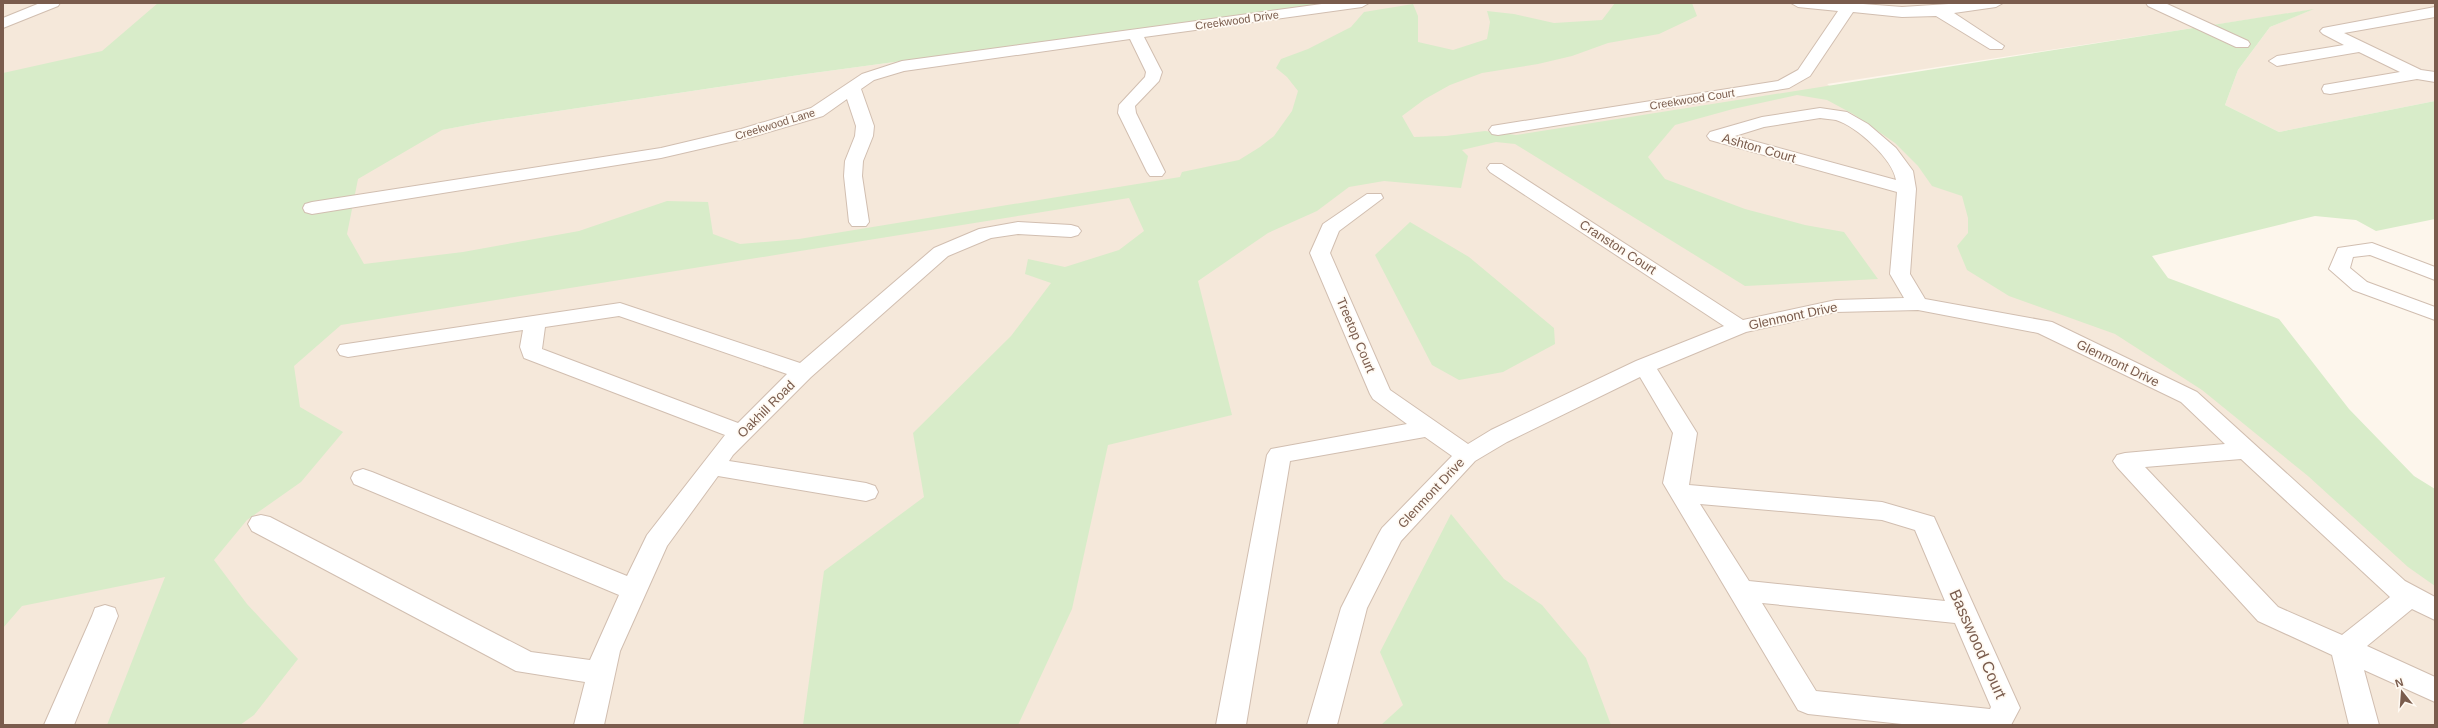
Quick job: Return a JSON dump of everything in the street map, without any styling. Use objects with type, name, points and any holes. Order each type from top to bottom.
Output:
[{"type":"street","points":[[3,23],[53,3]]},
{"type":"street","name":"Creekwood Drive","points":[[1135,34],[1362,3]]},
{"type":"street","points":[[1798,3],[1902,12],[1939,11],[1996,3]]},
{"type":"street","points":[[1887,3],[1902,12]]},
{"type":"street","points":[[2153,3],[2242,44]]},
{"type":"street","name":"Creekwood Court","points":[[1498,130],[1783,85],[1804,73],[1848,8]]},
{"type":"street","points":[[1939,11],[1996,46]]},
{"type":"street","points":[[2435,12],[2328,31],[2417,74],[2435,77]]},
{"type":"street","points":[[1135,34],[1154,72],[1153,78],[1127,105],[1127,113],[1156,172]]},
{"type":"street","name":"Creekwood Lane","points":[[312,208],[661,153],[746,134],[817,112],[868,77],[902,66],[1135,34]]},
{"type":"street","points":[[2276,61],[2360,47]]},
{"type":"street","points":[[2330,89],[2417,74]]},
{"type":"street","points":[[852,88],[865,126],[853,168],[859,222]]},
{"type":"street","name":"Ashton Court","points":[[1907,189],[1716,136],[1762,122],[1820,114],[1841,116],[1862,128],[1890,152],[1904,171],[1907,189],[1900,274],[1918,304]]},
{"type":"street","name":"Cranston Court","points":[[1496,168],[1740,327]]},
{"type":"street","name":"Treetop Court","points":[[1374,198],[1330,228],[1320,253],[1381,394],[1467,455]]},
{"type":"street","name":"Oakhill Road","points":[[589,725],[606,651],[656,542],[724,450],[803,372],[941,252],[992,232],[1018,228],[1071,231]]},
{"type":"street","points":[[2435,274],[2372,248],[2345,252],[2340,269],[2360,286],[2435,314]]},
{"type":"street","name":"Glenmont Drive","points":[[1322,725],[1354,608],[1392,535],[1467,455],[1499,436],[1644,366],[1740,327],[1836,306],[1918,304],[2044,327],[2189,398],[2396,588],[2435,609]]},
{"type":"street","points":[[348,350],[620,309],[803,372]]},
{"type":"street","points":[[535,321],[531,347],[532,353],[741,433]]},
{"type":"street","name":"Basswood Court","points":[[1644,366],[1685,433],[1675,483],[1681,493],[1741,591],[1808,702],[1998,722],[2006,708],[1925,524],[1882,511],[1681,493]]},
{"type":"street","points":[[1231,725],[1279,455],[1430,428]]},
{"type":"street","points":[[2246,450],[2126,461],[2268,614],[2435,690]]},
{"type":"street","points":[[712,467],[866,492]]},
{"type":"street","points":[[362,478],[634,590]]},
{"type":"street","points":[[261,524],[526,662],[601,672]]},
{"type":"street","points":[[1741,591],[1964,613]]},
{"type":"street","points":[[2344,649],[2411,595]]},
{"type":"street","points":[[60,725],[105,616]]},
{"type":"street","points":[[2344,649],[2364,725]]},
{"type":"shaded area","points":[[3,3],[276,3],[3,108]]},
{"type":"shaded area","points":[[1331,3],[2435,3],[2435,101],[2279,132],[2225,105],[2238,70],[2270,27],[2311,10],[1827,84],[2435,525],[2435,725],[3,725],[3,609],[345,148],[484,122],[806,74]]},
{"type":"green space","points":[[158,3],[1331,3],[806,74],[484,122],[442,130],[358,179],[347,234],[364,264],[463,252],[579,231],[667,201],[708,202],[713,234],[740,244],[799,239],[1180,177],[1182,172],[1239,160],[1274,136],[1292,111],[1298,91],[1287,77],[1276,68],[1281,59],[1308,49],[1351,27],[1364,12],[1413,4],[1418,16],[1418,42],[1453,50],[1487,39],[1490,22],[1487,11],[1514,14],[1554,23],[1602,20],[1615,3],[1692,3],[1697,16],[1659,34],[1608,43],[1572,56],[1538,64],[1482,73],[1450,85],[1425,99],[1402,116],[1414,137],[1446,136],[1485,131],[1516,135],[2314,9],[2270,27],[2238,70],[2225,105],[2279,132],[2435,101],[2435,219],[2376,231],[2356,220],[2315,216],[2152,256],[2168,278],[2279,319],[2349,409],[2414,476],[2435,489],[2435,586],[2408,567],[2308,476],[2202,390],[2115,334],[2009,296],[1967,270],[1957,246],[1968,233],[1968,218],[1962,196],[1932,186],[1918,166],[1895,143],[1853,114],[1827,100],[1797,95],[1733,109],[1675,125],[1648,157],[1665,179],[1745,209],[1805,225],[1844,232],[1878,279],[1745,286],[1515,144],[1496,142],[1462,150],[1468,156],[1461,188],[1384,181],[1349,187],[1317,211],[1268,233],[1198,281],[1232,415],[1108,445],[1072,609],[1018,725],[803,725],[824,571],[924,497],[913,433],[1011,336],[1051,283],[1025,274],[1028,259],[1065,267],[1119,250],[1144,231],[1129,198],[341,325],[294,366],[300,407],[343,432],[301,482],[247,520],[214,560],[247,604],[298,659],[254,715],[240,725],[107,725],[165,577],[22,606],[3,628],[3,73],[102,51]]},
{"type":"green space","points":[[1410,222],[1469,257],[1554,328],[1555,344],[1503,372],[1459,380],[1432,365],[1375,255]]},
{"type":"green space","points":[[1451,514],[1504,579],[1542,605],[1586,658],[1611,725],[1381,725],[1403,705],[1380,652]]}]
